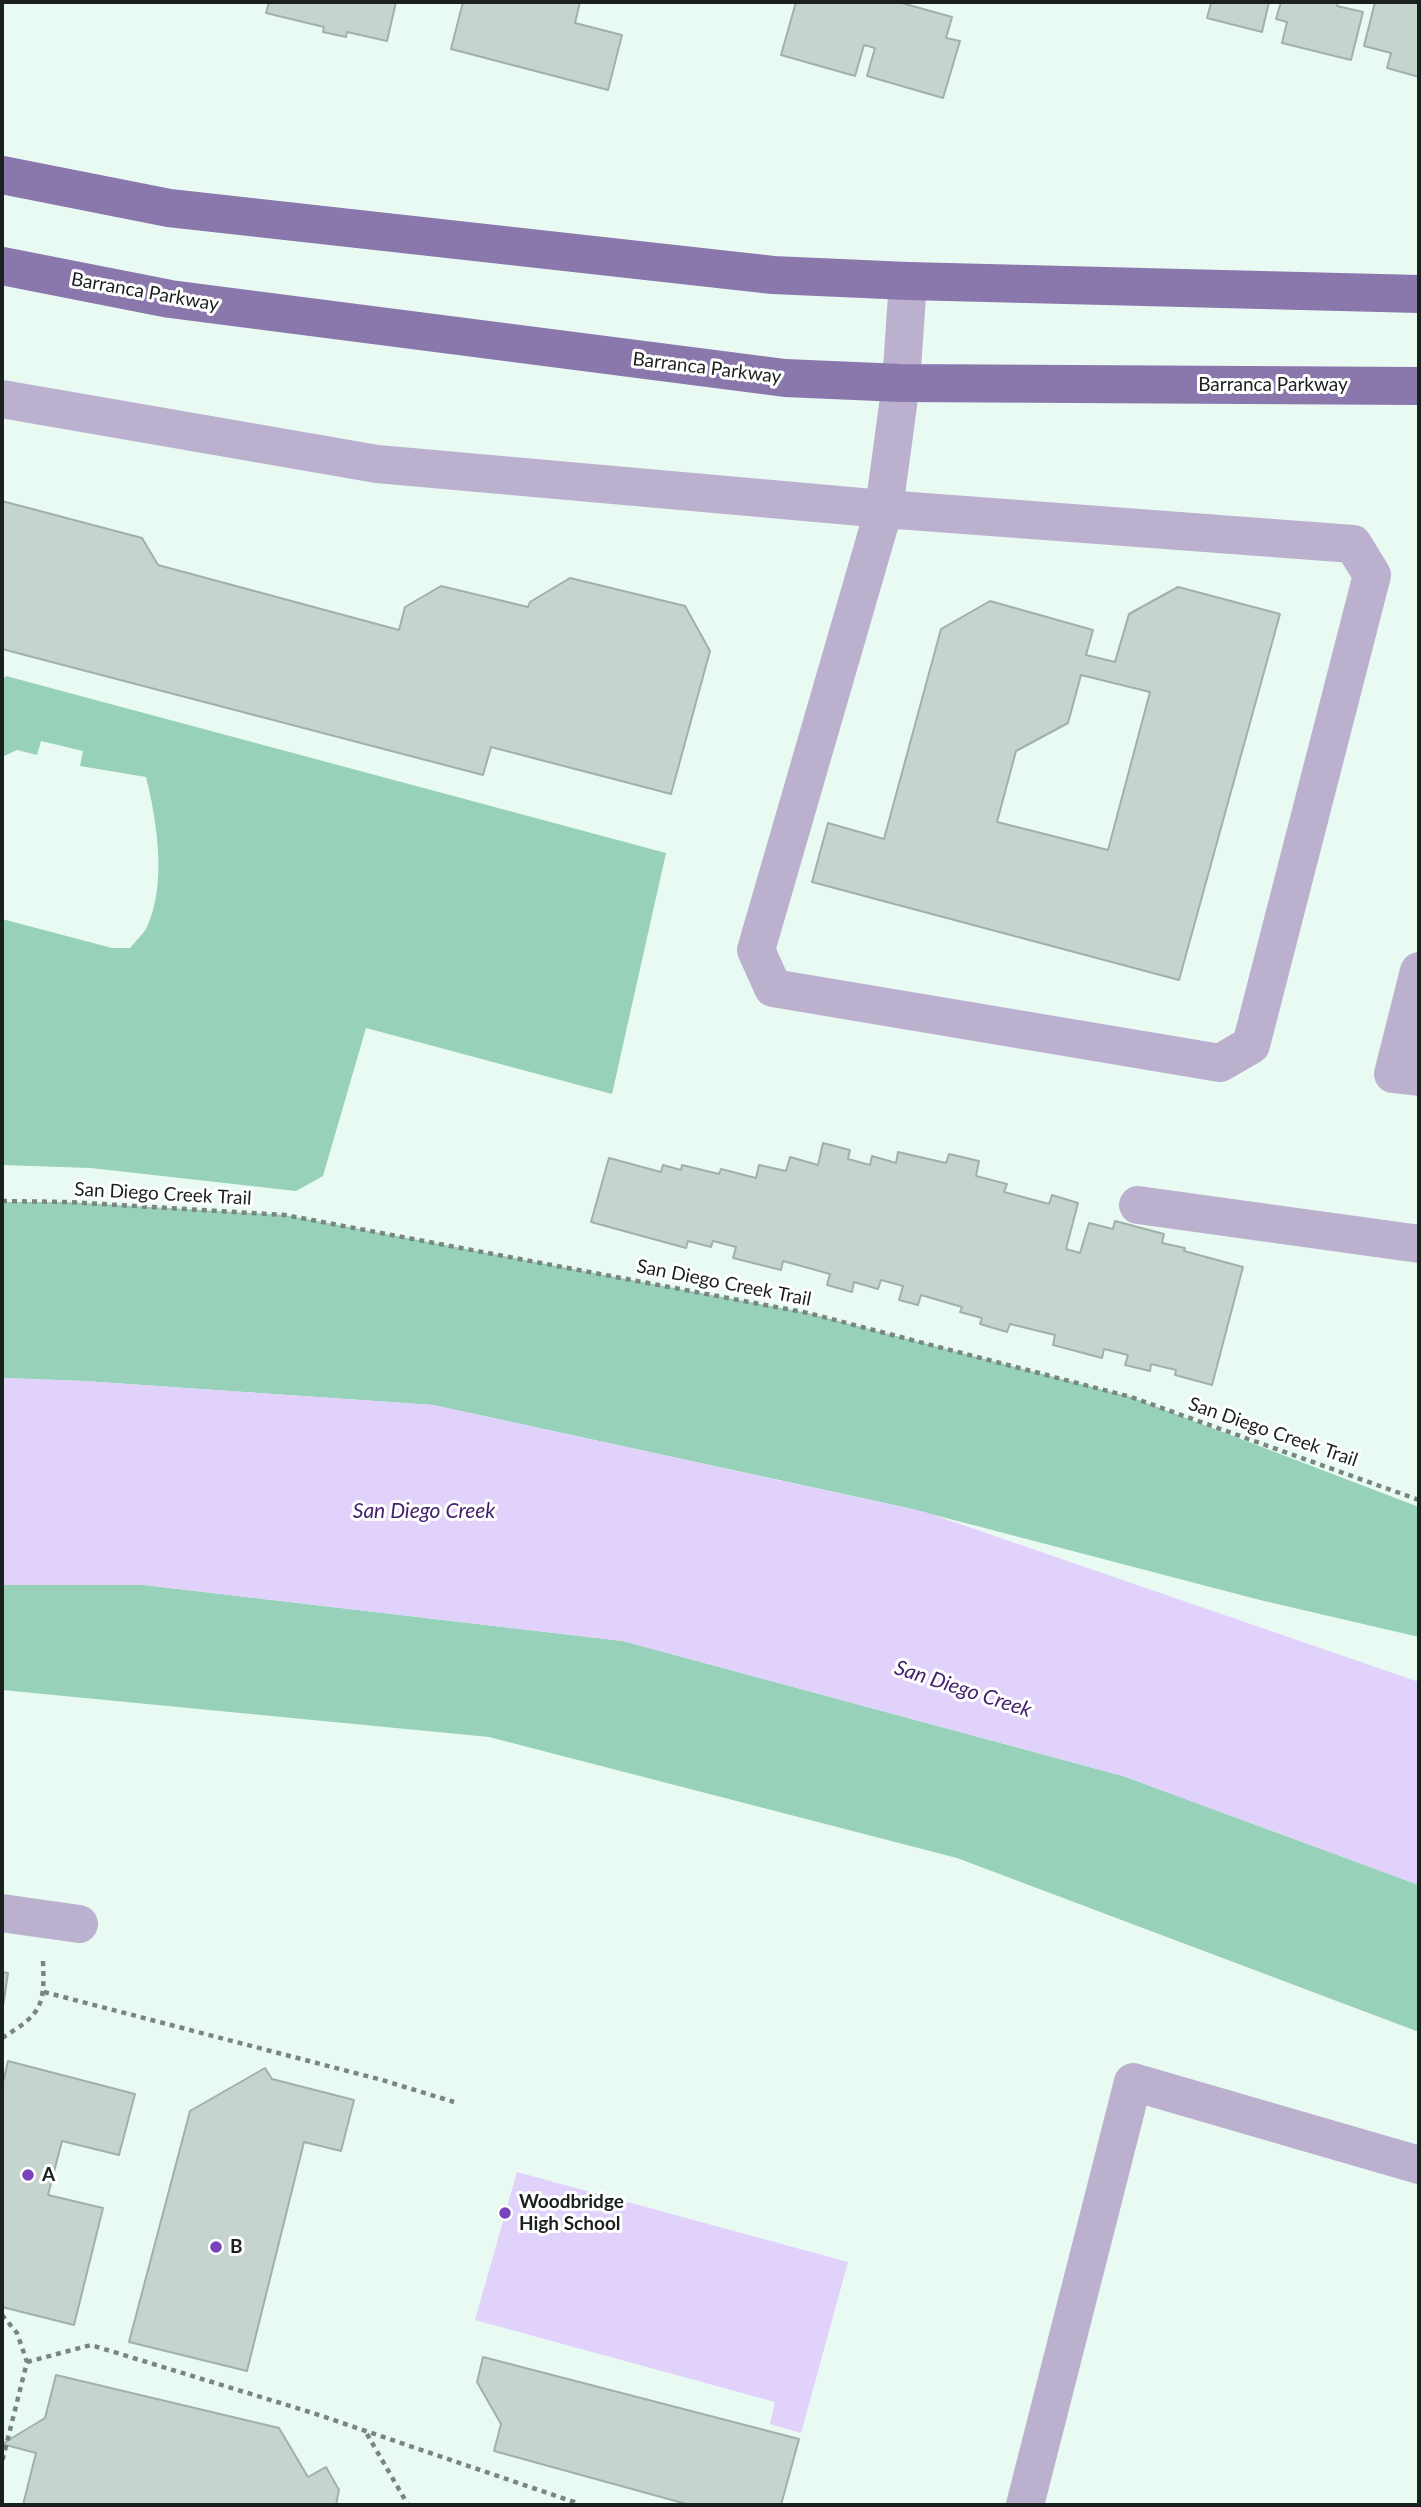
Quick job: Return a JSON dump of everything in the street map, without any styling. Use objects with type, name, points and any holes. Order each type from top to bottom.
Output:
[{"type":"main road","points":[[2,175],[169,208],[773,275],[1419,294]]},
{"type":"main road","name":"Barranca Parkway","points":[[2,266],[170,299],[785,378],[901,383],[1419,386]]},
{"type":"lane","points":[[2,399],[377,464],[884,509],[1353,544],[1371,575],[1251,1045],[1220,1063],[773,988],[756,950],[884,509],[901,383],[908,281]]},
{"type":"lane","points":[[1406,1076],[1419,971]]},
{"type":"lane","points":[[1138,1205],[1419,1244]]},
{"type":"lane","points":[[2,1913],[79,1924]]},
{"type":"lane","points":[[1026,2505],[1133,2082],[1419,2165]]},
{"type":"path","name":"San Diego Creek Trail","points":[[2,1201],[68,1202],[285,1215],[808,1313],[1130,1397],[1419,1500]]},
{"type":"path","points":[[2,2038],[30,2021],[44,1992],[43,1961]]},
{"type":"path","points":[[44,1992],[382,2080],[454,2102]]},
{"type":"path","points":[[2,2315],[17,2333],[27,2362],[2,2462]]},
{"type":"path","points":[[27,2362],[91,2345],[313,2413],[574,2501],[579,2505]]},
{"type":"path","points":[[367,2433],[408,2505]]},
{"type":"green space","points":[[6,676],[666,853],[612,1094],[366,1028],[323,1176],[296,1191],[91,1168],[2,1165],[2,919],[112,948],[130,948],[147,927],[157,892],[158,872],[154,813],[146,777],[80,766],[83,751],[41,741],[37,755],[17,750],[4,756],[2,763],[2,680]]},
{"type":"green space","points":[[2,1202],[68,1202],[285,1215],[808,1313],[1131,1397],[1419,1507],[1419,1637],[1260,1600],[908,1508],[433,1405],[84,1381],[2,1378]]},
{"type":"green space","points":[[2,1585],[144,1585],[623,1641],[1123,1776],[1419,1885],[1419,2032],[957,1858],[489,1737],[2,1690]]},
{"type":"water","name":"San Diego Creek","points":[[2,1378],[84,1381],[433,1405],[925,1512],[1419,1682],[1419,1885],[1123,1776],[623,1641],[144,1585],[2,1585]]},
{"type":"water","points":[[517,2172],[848,2262],[801,2433],[770,2424],[775,2402],[475,2320]]},
{"type":"building","points":[[269,2],[396,2],[387,41],[347,32],[346,37],[323,32],[324,27],[266,13]]},
{"type":"building","points":[[463,2],[580,2],[575,23],[622,35],[608,90],[451,49]]},
{"type":"building","points":[[796,2],[898,2],[952,17],[946,38],[960,41],[943,98],[867,76],[875,48],[864,45],[855,76],[781,55]]},
{"type":"building","points":[[1207,2],[1269,2],[1262,32],[1207,18],[1211,3]]},
{"type":"building","points":[[1281,2],[1338,2],[1337,6],[1363,12],[1351,60],[1282,43],[1287,22],[1276,19]]},
{"type":"building","points":[[1375,2],[1419,2],[1419,77],[1387,68],[1391,53],[1364,46]]},
{"type":"building","points":[[2,501],[142,538],[158,565],[399,630],[405,607],[441,586],[528,607],[530,602],[570,578],[685,606],[710,651],[671,794],[491,747],[483,775],[2,649]]},
{"type":"building","points":[[1178,587],[1280,614],[1179,980],[812,882],[828,823],[884,839],[941,629],[990,601],[1093,630],[1086,655],[1115,662],[1129,614]],"holes":[[[1081,675],[1150,692],[1108,850],[997,822],[1016,751],[1068,723]]]},
{"type":"building","points":[[823,1143],[850,1150],[848,1159],[870,1165],[872,1156],[896,1163],[898,1152],[946,1163],[949,1154],[979,1161],[976,1176],[1007,1184],[1004,1192],[1049,1204],[1052,1195],[1078,1203],[1066,1249],[1080,1253],[1089,1223],[1113,1229],[1115,1221],[1164,1234],[1162,1243],[1185,1248],[1184,1251],[1243,1267],[1212,1385],[1175,1375],[1176,1370],[1151,1364],[1150,1371],[1125,1365],[1128,1355],[1104,1349],[1102,1358],[1053,1345],[1055,1335],[1010,1324],[1007,1332],[980,1324],[982,1318],[960,1312],[962,1307],[921,1295],[918,1305],[899,1300],[903,1286],[881,1280],[878,1289],[854,1282],[852,1292],[827,1285],[830,1274],[783,1261],[781,1270],[733,1258],[736,1247],[713,1241],[711,1247],[688,1241],[686,1248],[591,1222],[609,1158],[661,1172],[663,1165],[681,1170],[682,1165],[719,1174],[721,1169],[756,1178],[759,1165],[786,1171],[790,1157],[818,1165]]},
{"type":"building","points":[[2,1972],[8,1973],[2,2013]]},
{"type":"building","name":"A","points":[[8,2061],[135,2094],[119,2155],[62,2141],[48,2195],[103,2208],[74,2325],[2,2307],[2,2087]]},
{"type":"building","name":"B","points":[[265,2068],[272,2079],[354,2100],[341,2151],[304,2142],[247,2371],[129,2342],[190,2111]]},
{"type":"building","points":[[483,2357],[799,2439],[781,2505],[690,2505],[494,2451],[501,2424],[477,2382]]},
{"type":"building","points":[[56,2375],[279,2428],[308,2477],[326,2467],[339,2490],[336,2505],[23,2505],[36,2453],[2,2444],[45,2418]]},
{"type":"place","name":"A","points":[[28,2175]]},
{"type":"place","name":"Woodbridge High School","points":[[505,2213]]},
{"type":"place","name":"B","points":[[216,2247]]}]
